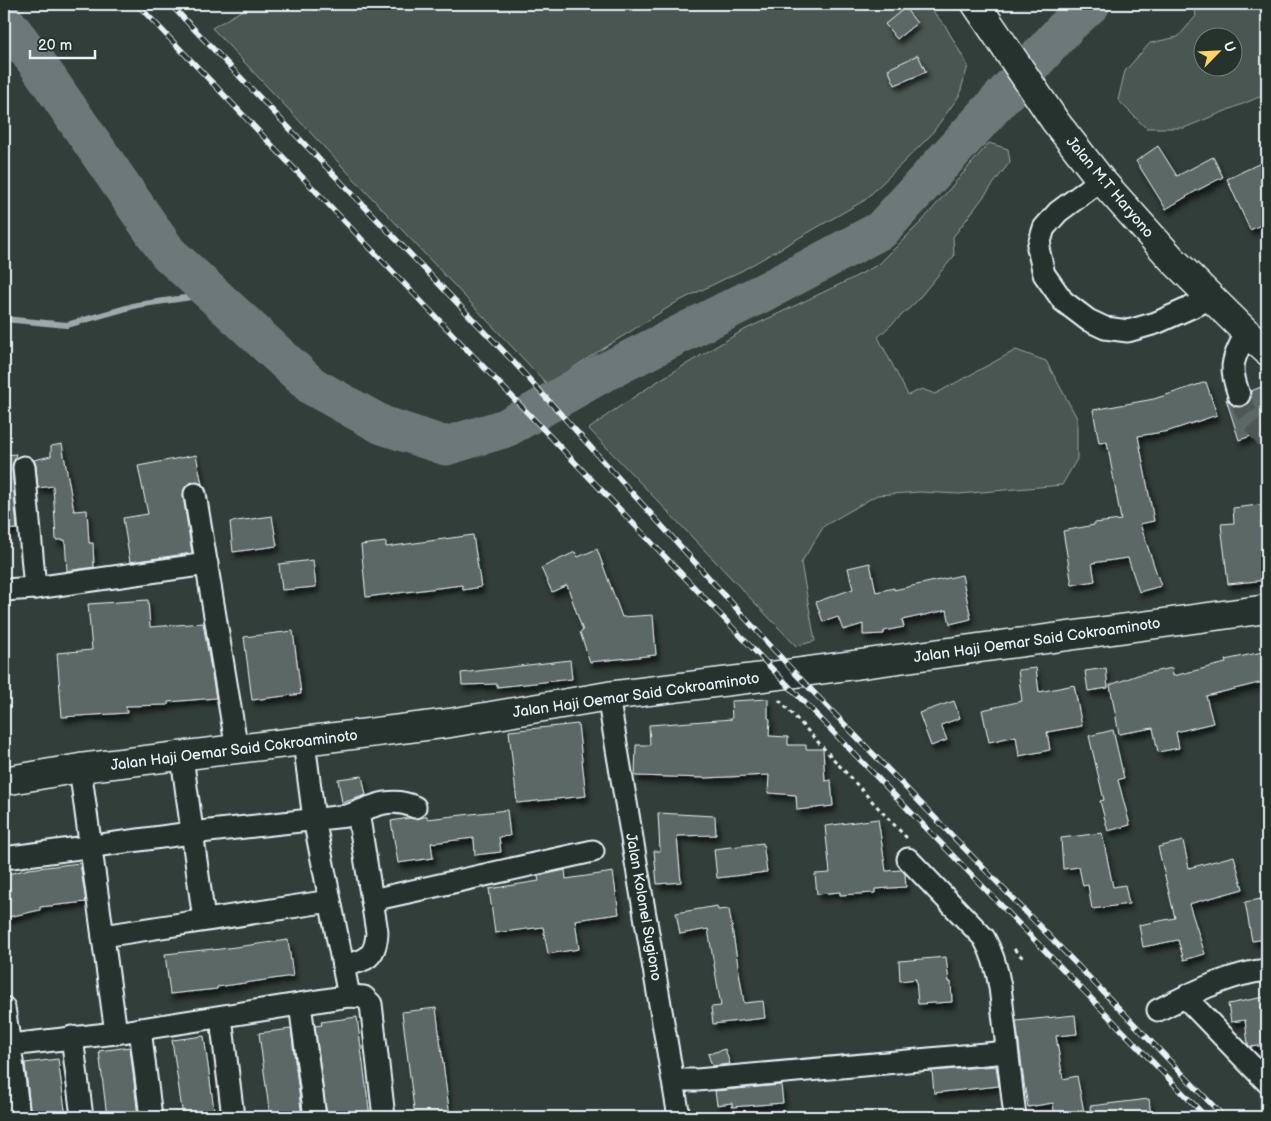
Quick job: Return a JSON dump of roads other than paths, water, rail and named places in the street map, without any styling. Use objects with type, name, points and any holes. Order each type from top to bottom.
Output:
[{"type":"main road","name":"Jalan M.T Haryono","points":[[977,5],[1055,121],[1101,180],[1172,259],[1267,351]]},
{"type":"main road","name":"Jalan Haji Oemar Said Cokroaminoto","points":[[4,781],[80,768],[450,723],[608,696],[758,678],[1267,609]]},
{"type":"street","points":[[1101,180],[1058,212],[1044,228],[1038,248],[1044,274],[1063,301],[1088,320],[1105,328],[1128,331],[1156,323],[1212,298]]},
{"type":"street","points":[[1239,395],[1232,375],[1232,363],[1246,332]]},
{"type":"street","points":[[24,467],[35,588]]},
{"type":"street","points":[[195,494],[237,750]]},
{"type":"street","points":[[4,590],[35,588],[207,564]]},
{"type":"street","name":"Jalan Kolonel Sugiono","points":[[608,696],[679,1117]]},
{"type":"street","points":[[304,742],[314,819],[349,996]]},
{"type":"street","points":[[182,757],[204,920]]},
{"type":"street","points":[[80,768],[116,1033]]},
{"type":"street","points":[[4,858],[191,833],[346,816],[388,802],[402,801],[415,806]]},
{"type":"street","points":[[343,965],[356,963],[370,955],[377,946],[377,932],[358,812]]},
{"type":"street","points":[[372,900],[593,851]]},
{"type":"street","points":[[910,852],[984,938],[992,952],[997,967],[1000,987],[1015,1117]]},
{"type":"street","points":[[103,936],[330,901]]},
{"type":"street","points":[[1158,1010],[1224,980],[1254,971],[1267,970]]},
{"type":"street","points":[[7,1045],[116,1033],[349,996],[364,997],[371,1004],[384,1117]]},
{"type":"street","points":[[1185,998],[1267,1082]]},
{"type":"street","points":[[300,1004],[315,1117]]},
{"type":"street","points":[[4,1008],[7,1045],[19,1117]]},
{"type":"street","points":[[221,1017],[233,1117]]},
{"type":"street","points":[[140,1029],[151,1117]]},
{"type":"street","points":[[72,1037],[82,1117]]},
{"type":"street","points":[[674,1080],[697,1080],[1006,1052]]},
{"type":"waterway","points":[[4,20],[37,63],[168,253],[312,386],[382,425],[446,446],[506,428],[599,375],[774,287],[881,230],[1067,26],[1091,4]]},
{"type":"waterway","points":[[4,319],[67,325],[137,305],[212,294]]},
{"type":"tunnel","points":[[1239,395],[1250,419],[1267,440]]},
{"type":"railway","points":[[137,4],[778,675],[1206,1117]]},
{"type":"railway","points":[[170,4],[510,358],[795,673],[1224,1117]]}]
